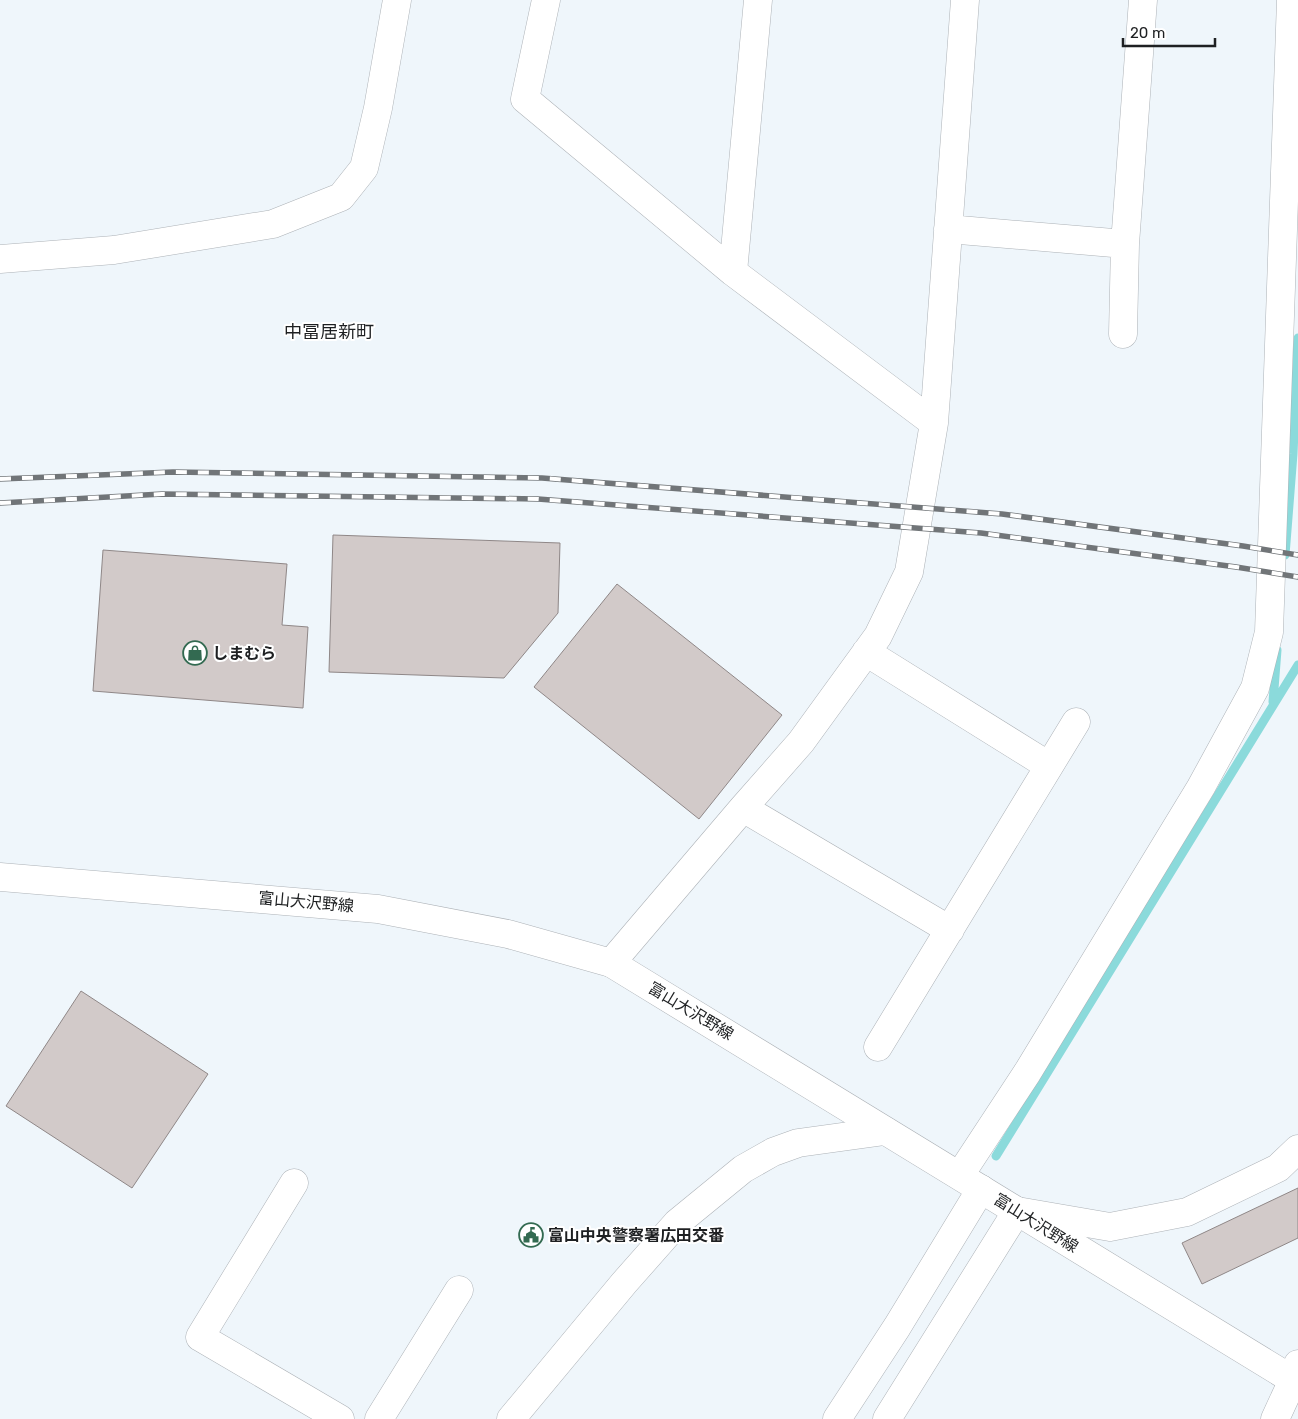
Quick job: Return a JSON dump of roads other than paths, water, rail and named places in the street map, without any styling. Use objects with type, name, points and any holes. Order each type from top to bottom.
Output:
[{"type":"street","points":[[0,259],[114,250],[273,224],[340,197],[364,168],[378,108],[397,0]]},
{"type":"street","points":[[546,0],[525,100],[733,272],[934,423]]},
{"type":"street","points":[[733,272],[758,0]]},
{"type":"street","points":[[611,963],[801,742],[878,636],[909,572],[934,423],[965,0]]},
{"type":"street","points":[[1122,334],[1125,244],[1143,0]]},
{"type":"street","points":[[836,1419],[897,1327],[1027,1073],[1196,796],[1255,688],[1269,632],[1292,0]]},
{"type":"street","points":[[948,229],[1125,244]]},
{"type":"street","points":[[866,652],[1049,766]]},
{"type":"street","points":[[878,1046],[1076,722]]},
{"type":"street","points":[[743,808],[950,930]]},
{"type":"street","name":"富山大沢野線","points":[[0,877],[378,909],[508,934],[611,963],[1017,1211],[1296,1376]]},
{"type":"street","points":[[511,1419],[624,1283],[677,1223],[743,1169],[773,1152],[798,1143],[885,1131]]},
{"type":"street","points":[[887,1419],[1017,1211],[1110,1227],[1187,1212],[1278,1168],[1298,1149]]},
{"type":"street","points":[[294,1183],[200,1337],[340,1419]]},
{"type":"street","points":[[379,1419],[459,1290]]},
{"type":"street","points":[[1275,1419],[1296,1376]]},
{"type":"waterway","points":[[1285,555],[1293,454],[1298,338]]},
{"type":"waterway","points":[[1273,702],[1277,650]]},
{"type":"waterway","points":[[996,1156],[1298,665]]},
{"type":"railway","points":[[0,479],[173,472],[542,478],[1002,514],[1298,555]]},
{"type":"railway","points":[[0,503],[162,494],[538,499],[981,533],[1298,577]]},
{"type":"place","name":"しまむら","points":[[195,653]]},
{"type":"place","name":"富山中央警察署広田交番","points":[[531,1235]]},
{"type":"district","name":"中冨居新町","points":[[329,332]]}]
